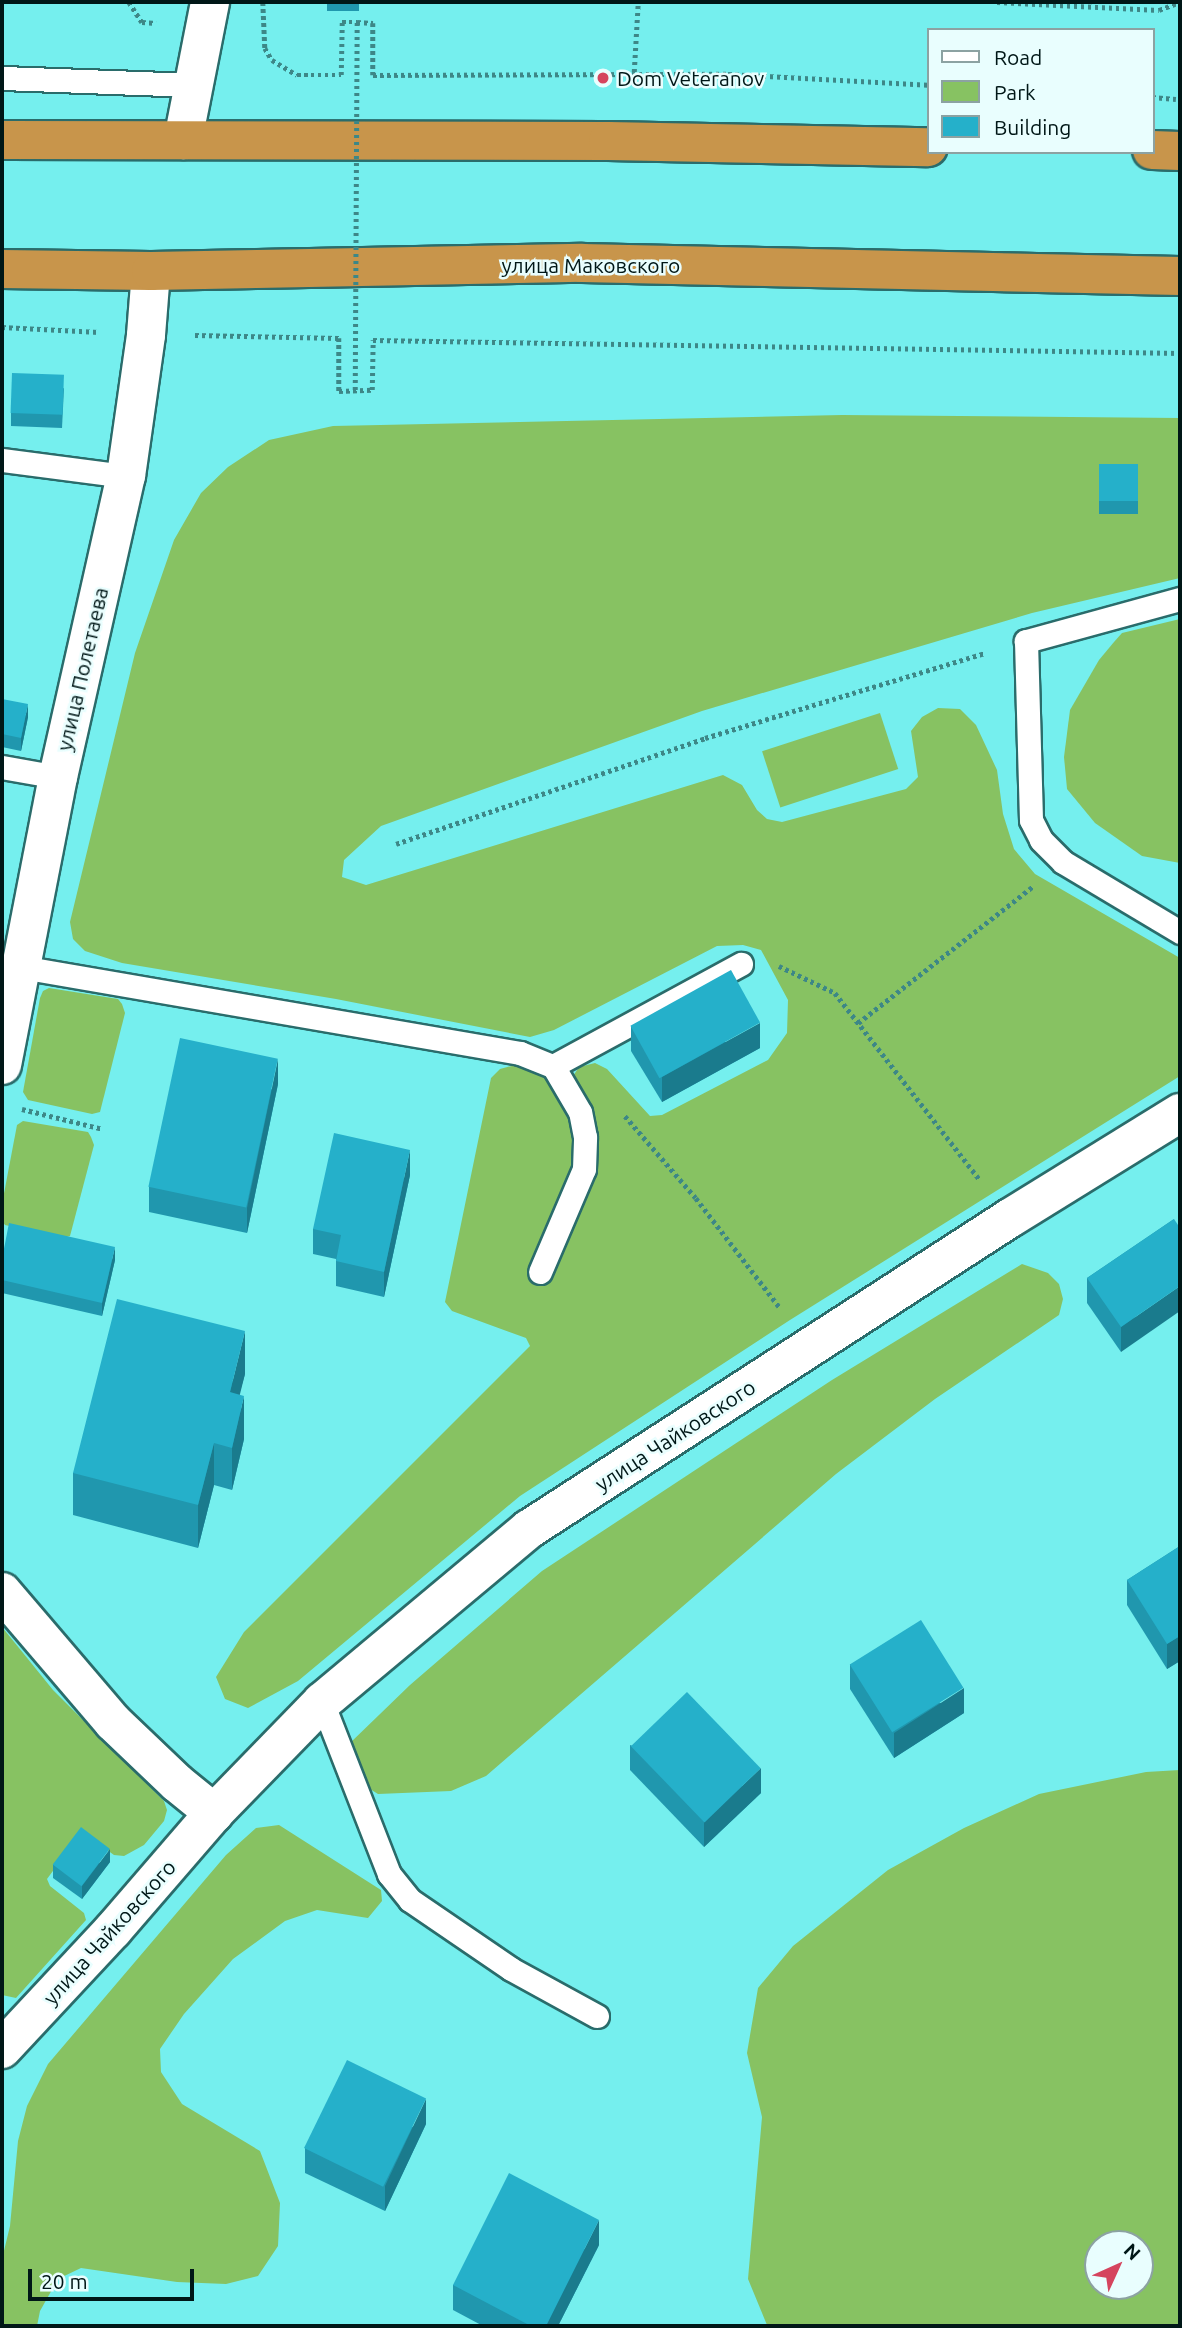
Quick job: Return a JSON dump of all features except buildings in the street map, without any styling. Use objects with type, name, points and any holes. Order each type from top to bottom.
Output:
[{"type":"highway","points":[[2,140],[926,147]]},
{"type":"highway","points":[[1154,150],[1180,151]]},
{"type":"highway","name":"улица Маковского","points":[[2,269],[151,271],[582,263],[1180,276]]},
{"type":"street","points":[[183,140],[210,2]]},
{"type":"street","name":"улица Полетаева","points":[[2,1065],[58,777],[126,476],[146,335],[151,271]]},
{"type":"street","name":"улица Чайковского","points":[[2,2049],[113,1930],[214,1813],[322,1702],[529,1529],[1010,1218],[1180,1113]]},
{"type":"street","points":[[2,1592],[113,1722],[177,1783],[214,1813]]},
{"type":"lane","points":[[2,78],[193,85]]},
{"type":"lane","points":[[2,460],[126,476]]},
{"type":"lane","points":[[1180,599],[1026,640],[1031,820],[1041,840],[1063,862],[1180,932]]},
{"type":"lane","points":[[2,767],[58,777]]},
{"type":"lane","points":[[553,1066],[741,964]]},
{"type":"lane","points":[[21,967],[520,1053],[553,1066],[580,1112],[584,1137],[584,1169],[540,1272]]},
{"type":"lane","points":[[322,1702],[389,1874],[410,1900],[511,1969],[597,2016]]},
{"type":"path","points":[[129,2],[142,22]]},
{"type":"path","points":[[263,2],[265,48],[272,60],[297,75],[341,75],[342,23],[357,22],[373,23],[373,75],[634,72],[728,74],[926,85]]},
{"type":"path","points":[[634,72],[639,2]]},
{"type":"path","points":[[997,2],[1159,10],[1180,2]]},
{"type":"path","points":[[355,390],[357,22]]},
{"type":"path","points":[[1154,97],[1180,99]]},
{"type":"path","points":[[208,335],[339,338],[339,391],[372,390],[373,340],[1180,353]]},
{"type":"path","points":[[396,844],[705,738],[1026,640]]},
{"type":"path","points":[[858,1023],[1063,862]]},
{"type":"path","points":[[741,964],[771,962],[835,993],[1010,1218]]},
{"type":"path","points":[[23,1109],[103,1129]]},
{"type":"path","points":[[621,1112],[695,1198],[810,1348]]},
{"type":"green space","points":[[842,415],[1180,418],[1180,578],[1032,613],[702,711],[381,826],[344,860],[342,877],[366,885],[723,775],[742,785],[757,810],[767,819],[782,822],[906,789],[918,777],[911,731],[922,717],[938,708],[960,709],[976,725],[997,770],[1003,814],[1014,849],[1035,874],[1180,958],[1180,1076],[790,1320],[520,1496],[298,1681],[248,1708],[225,1699],[216,1677],[244,1632],[530,1346],[526,1338],[452,1311],[445,1302],[491,1078],[500,1069],[519,1064],[543,1073],[552,1082],[577,1133],[578,1168],[543,1278],[595,1174],[591,1114],[573,1076],[579,1067],[595,1063],[607,1069],[650,1116],[662,1115],[768,1060],[787,1033],[788,1000],[761,950],[743,945],[717,946],[554,1030],[530,1037],[336,999],[122,963],[85,951],[73,939],[70,922],[135,653],[174,540],[201,493],[228,467],[269,440],[333,426]]},
{"type":"green space","points":[[1180,619],[1180,863],[1142,856],[1095,823],[1067,789],[1064,757],[1070,710],[1099,660],[1114,642],[1122,633]]},
{"type":"green space","points":[[880,713],[898,769],[780,807],[762,751]]},
{"type":"green space","points":[[49,988],[118,999],[122,1004],[125,1013],[100,1112],[92,1114],[28,1100],[23,1092],[40,998],[43,991]]},
{"type":"green space","points":[[23,1121],[88,1132],[91,1137],[94,1145],[70,1236],[63,1238],[5,1225],[2,1221],[2,1204],[17,1125]]},
{"type":"green space","points":[[1022,1264],[1048,1273],[1059,1284],[1063,1299],[1059,1315],[935,1399],[836,1474],[486,1776],[451,1791],[378,1794],[354,1779],[349,1744],[410,1685],[542,1571],[832,1380]]},
{"type":"green space","points":[[2,1627],[53,1690],[164,1801],[167,1810],[164,1821],[144,1845],[124,1856],[114,1855],[85,1834],[78,1837],[47,1879],[50,1886],[84,1913],[86,1920],[16,1998],[2,1995]]},
{"type":"green space","points":[[1180,1770],[1179,2326],[767,2325],[748,2279],[762,2117],[747,2053],[758,1988],[793,1946],[888,1870],[964,1828],[1039,1794],[1146,1772]]},
{"type":"green space","points":[[279,1825],[381,1890],[382,1901],[368,1918],[317,1910],[285,1921],[233,1959],[184,2014],[160,2049],[161,2072],[182,2104],[260,2151],[280,2203],[278,2246],[258,2276],[226,2284],[177,2282],[81,2268],[58,2279],[40,2311],[37,2326],[2,2326],[2,2259],[10,2226],[18,2141],[27,2106],[48,2064],[226,1855],[256,1828]]},
{"type":"place","name":"Dom Veteranov","points":[[603,78]]}]
